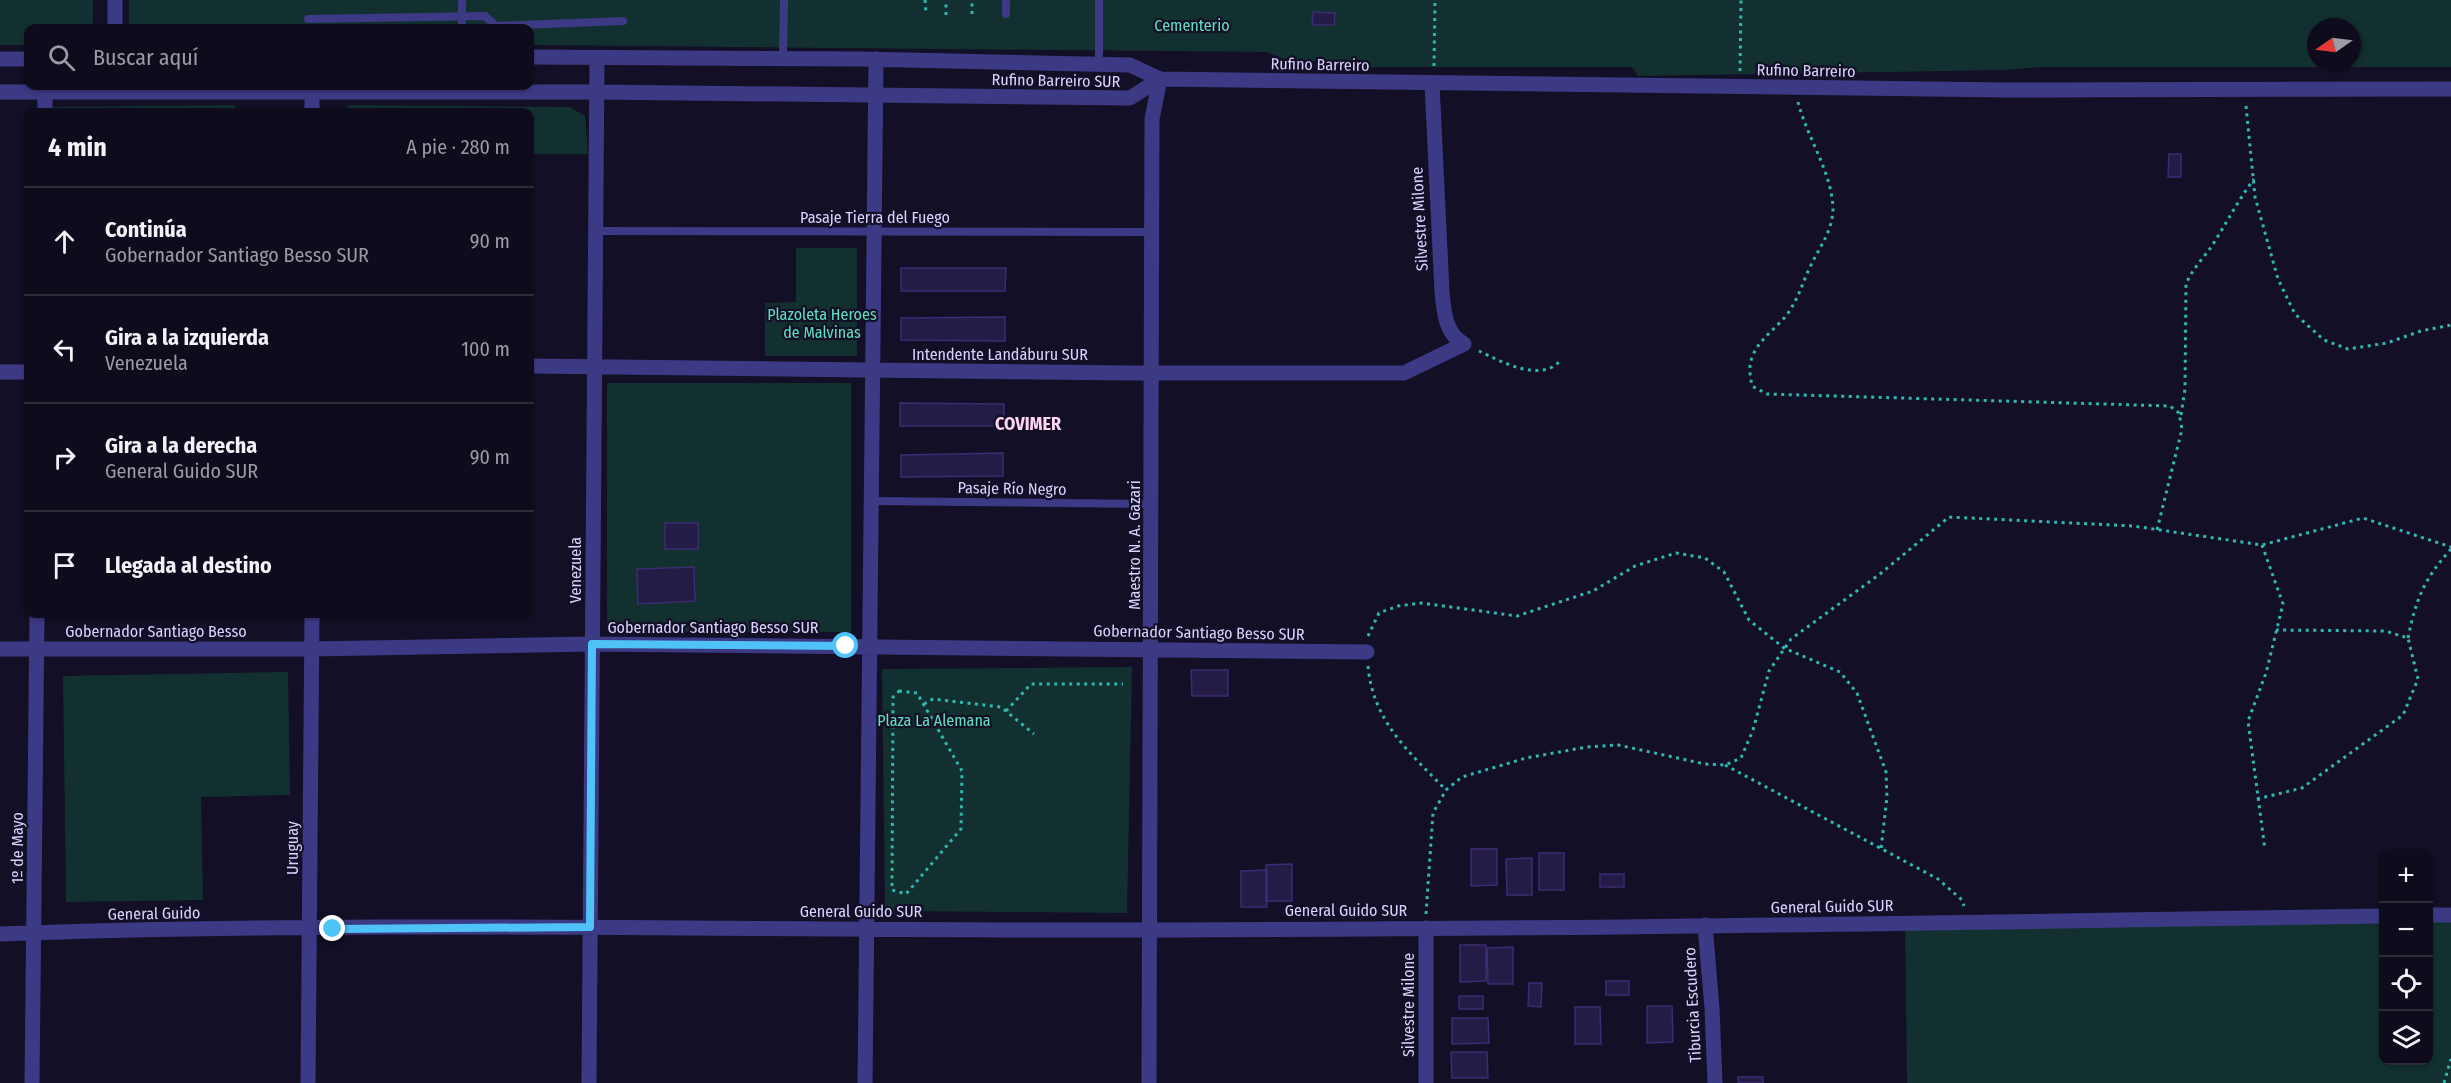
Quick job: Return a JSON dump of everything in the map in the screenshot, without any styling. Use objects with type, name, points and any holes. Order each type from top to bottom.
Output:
[{"type":"street","points":[[115,0],[115,24]]},
{"type":"street","name":"Rufino Barreiro SUR","points":[[534,57],[876,59],[1130,65],[1160,79]]},
{"type":"street","name":"Venezuela","points":[[589,1083],[597,58]]},
{"type":"street","points":[[0,59],[24,59]]},
{"type":"street","points":[[865,1083],[876,59]]},
{"type":"street","name":"Rufino Barreiro SUR","points":[[407,90],[1130,98],[1160,79]]},
{"type":"street","name":"Rufino Barreiro","points":[[1160,79],[1798,87],[2451,89]]},
{"type":"street","name":"Maestro N. A. Gazari","points":[[1149,1083],[1152,119],[1160,79]]},
{"type":"street","name":"Silvestre Milone","points":[[1432,84],[1442,292],[1446,324],[1464,344]]},
{"type":"street","points":[[0,92],[31,90]]},
{"type":"street","points":[[45,108],[46,90]]},
{"type":"street","points":[[312,90],[312,108]]},
{"type":"street","name":"Intendente Landáburu SUR","points":[[534,366],[594,365],[873,371],[1404,373],[1464,344]]},
{"type":"street","points":[[0,372],[24,372]]},
{"type":"street","name":"1º de Mayo","points":[[32,1083],[37,618]]},
{"type":"street","name":"Uruguay","points":[[308,1083],[312,618]]},
{"type":"street","name":"Gobernador Santiago Besso SUR","points":[[311,649],[592,644],[1366,652]]},
{"type":"street","name":"Gobernador Santiago Besso","points":[[0,649],[311,649]]},
{"type":"street","points":[[2433,915],[2451,915]]},
{"type":"street","name":"General Guido SUR","points":[[309,929],[590,927],[1151,930],[1969,923],[2379,916]]},
{"type":"street","name":"Tiburcia Escudero","points":[[1705,925],[1715,1083]]},
{"type":"street","name":"Silvestre Milone","points":[[1426,928],[1426,1083]]},
{"type":"street","name":"General Guido","points":[[0,934],[309,929]]},
{"type":"lane","points":[[462,0],[462,24]]},
{"type":"lane","points":[[783,58],[784,0]]},
{"type":"lane","points":[[1006,0],[1006,14]]},
{"type":"lane","points":[[1099,0],[1099,64]]},
{"type":"lane","points":[[309,19],[485,16],[494,24]]},
{"type":"lane","points":[[534,25],[623,21]]},
{"type":"lane","name":"Pasaje Tierra del Fuego","points":[[596,231],[1153,232]]},
{"type":"lane","name":"Pasaje Río Negro","points":[[871,501],[1152,504]]},
{"type":"path","points":[[925,0],[926,12]]},
{"type":"path","points":[[946,0],[946,15]]},
{"type":"path","points":[[972,0],[972,15]]},
{"type":"path","points":[[1434,67],[1435,0]]},
{"type":"path","points":[[1740,73],[1741,0]]},
{"type":"path","points":[[1798,87],[1797,98],[1804,127],[1829,183],[1833,208],[1830,232],[1811,266],[1801,293],[1754,353],[1749,369],[1752,386],[1767,394],[2170,406],[2179,413],[2182,429],[2157,530]]},
{"type":"path","points":[[2245,89],[2255,197],[2278,279],[2295,314],[2324,340],[2348,349],[2366,347],[2451,325]]},
{"type":"path","points":[[2180,420],[2185,389],[2186,284],[2192,271],[2214,243],[2240,196],[2254,179]]},
{"type":"path","points":[[1464,344],[1536,373],[1551,370],[1559,362]]},
{"type":"path","points":[[1725,765],[1741,758],[1753,730],[1769,671],[1791,639],[1880,574],[1949,517],[2157,530],[2262,545],[2363,518],[2451,548],[2434,568],[2416,601],[2408,638],[2418,679],[2403,715],[2302,788],[2257,799]]},
{"type":"path","points":[[2262,545],[2283,604],[2266,673],[2248,722],[2265,850]]},
{"type":"path","points":[[1446,790],[1406,749],[1381,716],[1369,675],[1366,652],[1366,641],[1379,613],[1398,606],[1421,603],[1517,616],[1593,591],[1635,566],[1676,553],[1705,558],[1724,572],[1749,620],[1784,648],[1840,672],[1857,693],[1886,772],[1887,797],[1881,849]]},
{"type":"path","points":[[2277,630],[2385,630],[2408,638]]},
{"type":"path","points":[[1006,711],[1031,684],[1123,684]]},
{"type":"path","points":[[899,691],[917,693],[924,704],[962,771],[961,829],[906,894],[892,890],[893,698],[899,691]]},
{"type":"path","points":[[924,704],[933,699],[1001,707],[1034,734]]},
{"type":"path","points":[[1426,928],[1433,813],[1446,790],[1462,777],[1526,758],[1587,747],[1617,746],[1705,764],[1725,765],[1938,879],[1962,900],[1969,923]]},
{"type":"path","points":[[2444,1083],[2451,1059]]},
{"type":"green space","points":[[0,0],[93,0],[93,24],[24,24],[24,45],[0,45]]},
{"type":"green space","name":"Cementerio","points":[[129,0],[2451,0],[2451,67],[2361,67],[2361,18],[2307,18],[2307,67],[2039,67],[2006,70],[1638,76],[1632,67],[1344,67],[1312,61],[1297,64],[1266,52],[534,45],[534,24],[129,24]]},
{"type":"green space","points":[[235,105],[235,108],[51,107]]},
{"type":"green space","points":[[349,105],[570,107],[585,116],[588,154],[534,154],[534,108],[346,108]]},
{"type":"green space","name":"Plazoleta Heroes de Malvinas","points":[[796,248],[857,248],[857,356],[765,356],[765,303],[796,302]]},
{"type":"green space","points":[[607,383],[851,383],[851,632],[607,632]]},
{"type":"green space","name":"Plaza La Alemana","points":[[1132,667],[1127,913],[885,911],[882,669]]},
{"type":"green space","points":[[288,672],[290,795],[201,797],[203,900],[66,902],[63,676]]},
{"type":"green space","points":[[2433,915],[2451,915],[2451,1083],[1907,1083],[1905,924],[2379,916],[2379,1065],[2433,1065]]},
{"type":"building","points":[[1313,12],[1335,13],[1334,25],[1312,25]]},
{"type":"building","points":[[2169,154],[2181,154],[2181,177],[2168,177]]},
{"type":"building","points":[[901,268],[1006,268],[1005,291],[901,291]]},
{"type":"building","points":[[1005,317],[1005,341],[901,340],[901,318]]},
{"type":"building","points":[[900,403],[1004,404],[1004,426],[900,426]]},
{"type":"building","points":[[1003,453],[1003,476],[901,477],[901,455]]},
{"type":"building","points":[[665,523],[698,523],[698,549],[665,549]]},
{"type":"building","points":[[694,567],[695,601],[638,604],[637,569]]},
{"type":"building","points":[[1191,670],[1228,670],[1228,696],[1192,696]]},
{"type":"building","points":[[1471,849],[1497,849],[1497,885],[1471,886]]},
{"type":"building","points":[[1539,853],[1564,853],[1564,890],[1539,890]]},
{"type":"building","points":[[1532,858],[1532,895],[1507,895],[1506,859]]},
{"type":"building","points":[[1292,864],[1292,901],[1266,901],[1266,865]]},
{"type":"building","points":[[1267,870],[1267,907],[1241,907],[1241,871]]},
{"type":"building","points":[[1600,874],[1624,874],[1624,887],[1600,887]]},
{"type":"building","points":[[1460,945],[1486,945],[1486,981],[1460,982]]},
{"type":"building","points":[[1513,947],[1513,984],[1488,984],[1487,948]]},
{"type":"building","points":[[1606,981],[1629,981],[1629,995],[1606,995]]},
{"type":"building","points":[[1529,983],[1542,983],[1541,1007],[1528,1006]]},
{"type":"building","points":[[1459,996],[1483,996],[1483,1009],[1459,1009]]},
{"type":"building","points":[[1647,1006],[1672,1006],[1673,1042],[1647,1043]]},
{"type":"building","points":[[1575,1007],[1600,1007],[1601,1044],[1575,1044]]},
{"type":"building","points":[[1452,1018],[1488,1018],[1489,1043],[1452,1044]]},
{"type":"building","points":[[1451,1052],[1487,1052],[1488,1078],[1452,1078]]},
{"type":"building","points":[[1738,1077],[1763,1077],[1763,1083],[1738,1083]]},
{"type":"district","name":"COVIMER","points":[[1028,424]]},
{"type":"route","points":[[333,929],[590,927],[592,644],[846,646]]}]
